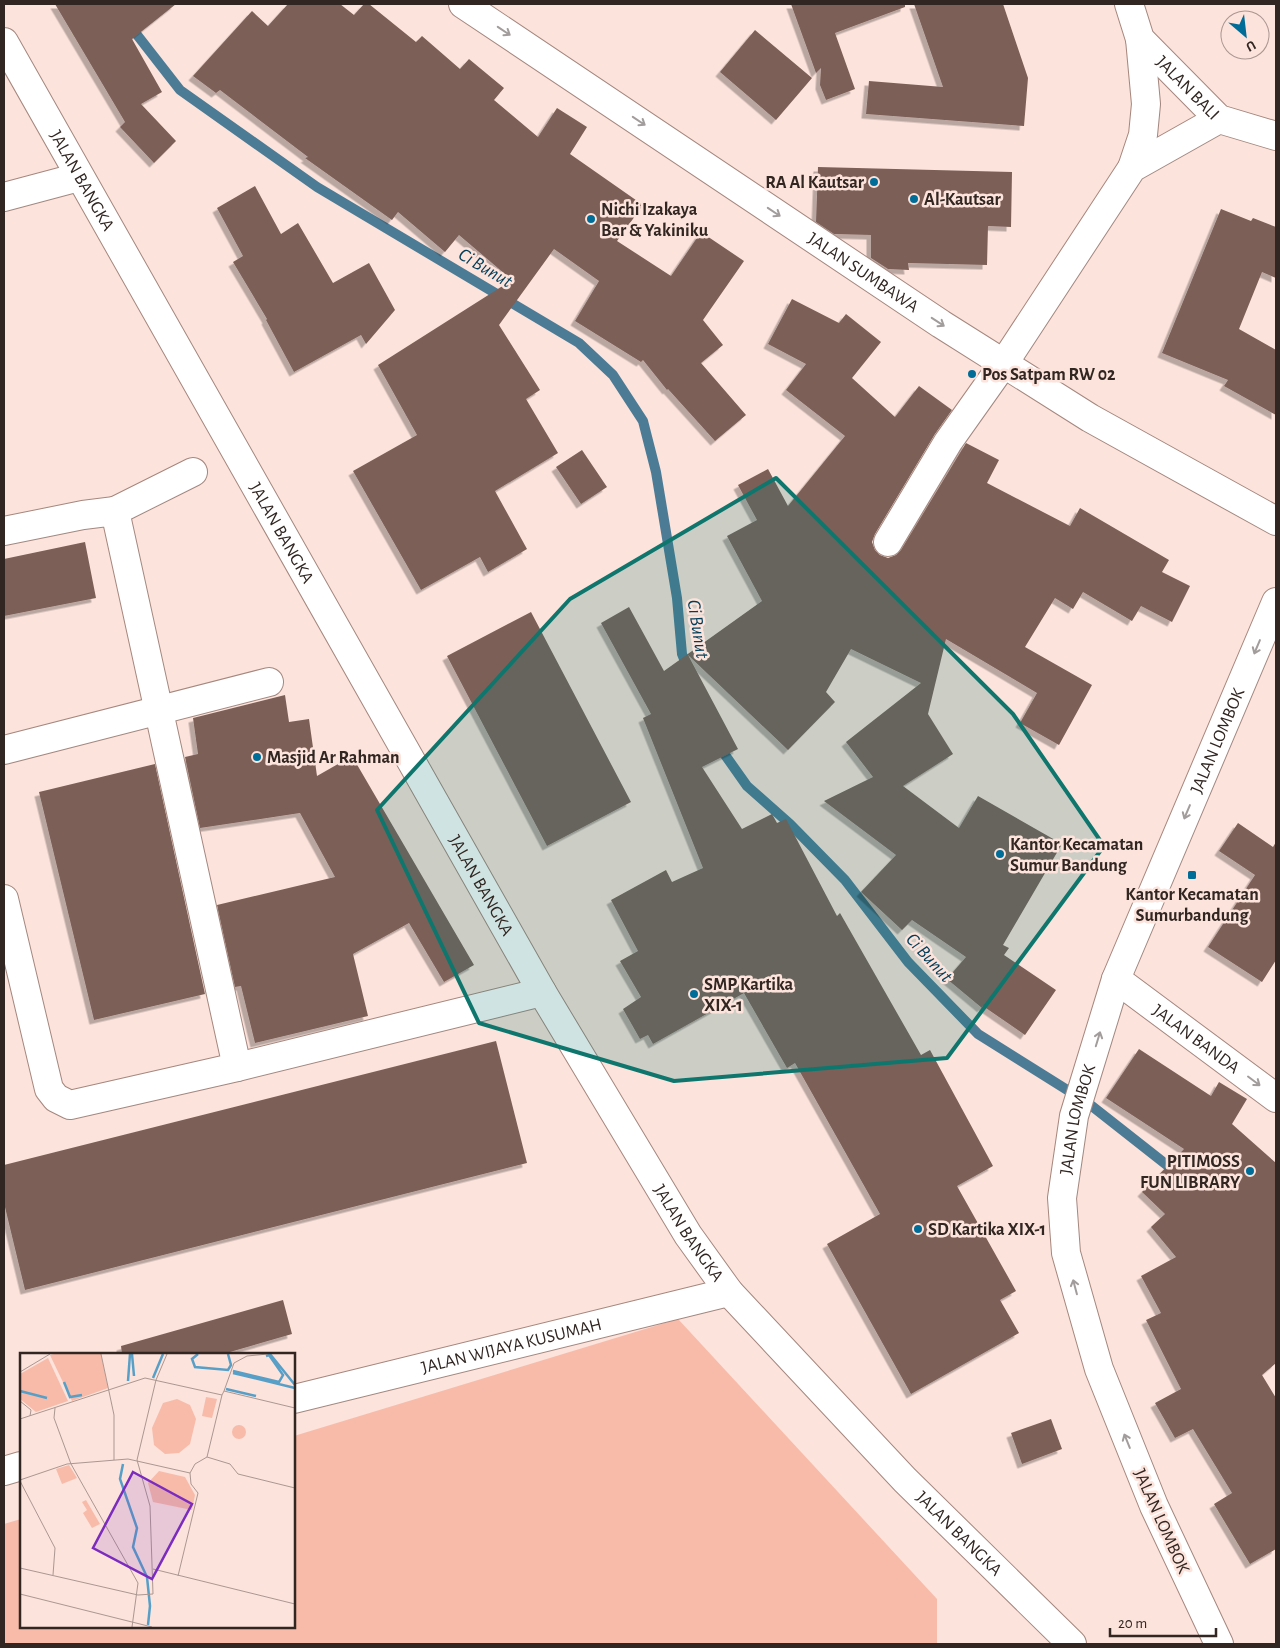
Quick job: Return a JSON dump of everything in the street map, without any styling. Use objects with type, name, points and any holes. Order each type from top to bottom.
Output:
[{"type":"street","name":"JALAN SUMBAWA","points":[[463,4],[941,324],[1090,418],[1276,521]]},
{"type":"street","name":"JALAN BALI","points":[[1129,4],[1140,39],[1219,119],[1276,136]]},
{"type":"street","points":[[888,542],[948,442],[1004,363],[1132,168],[1143,135],[1146,104],[1140,39]]},
{"type":"street","name":"JALAN BANGKA","points":[[4,42],[542,992],[688,1235],[728,1292],[905,1480],[1072,1644]]},
{"type":"street","points":[[1132,168],[1219,119]]},
{"type":"street","points":[[4,197],[79,177]]},
{"type":"street","points":[[4,531],[83,515],[115,511],[193,472]]},
{"type":"street","points":[[115,511],[237,1067]]},
{"type":"street","name":"JALAN LOMBOK","points":[[1219,1644],[1154,1506],[1099,1369],[1066,1253],[1062,1198],[1074,1116],[1116,979],[1276,602]]},
{"type":"street","points":[[4,750],[269,682]]},
{"type":"street","points":[[4,899],[49,1089],[56,1098],[70,1105],[237,1067],[542,992]]},
{"type":"street","name":"JALAN BANDA","points":[[1116,979],[1276,1098]]},
{"type":"street","name":"JALAN WIJAYA KUSUMAH","points":[[295,1399],[728,1292]]},
{"type":"street","points":[[4,1471],[20,1466]]},
{"type":"highlighted area","points":[[776,478],[1013,714],[1104,846],[947,1058],[674,1081],[479,1023],[377,810],[570,599]]},
{"type":"shaded area","points":[[678,1319],[937,1599],[937,1644],[4,1644],[4,1524],[20,1519],[20,1628],[295,1628],[295,1436]]},
{"type":"building","points":[[55,4],[176,4],[132,39],[162,92],[141,104],[176,141],[154,163],[120,127],[125,122]]},
{"type":"building","points":[[288,4],[340,4],[354,15],[364,4],[369,4],[416,42],[422,36],[460,69],[469,59],[504,88],[494,100],[538,137],[557,108],[587,127],[570,154],[643,205],[617,241],[671,276],[701,232],[744,261],[703,320],[723,345],[701,363],[746,415],[715,441],[667,390],[643,360],[641,362],[575,321],[599,281],[554,249],[499,325],[540,390],[526,399],[558,453],[495,491],[527,549],[488,572],[480,557],[421,590],[353,471],[417,435],[378,365],[512,280],[459,235],[445,252],[398,212],[392,220],[305,158],[308,157],[220,90],[216,93],[193,76],[252,11],[268,26]]},
{"type":"building","points":[[791,4],[905,4],[905,7],[835,33],[855,89],[826,100],[820,85],[821,68],[816,73]]},
{"type":"building","points":[[914,4],[1003,4],[1028,78],[1024,126],[866,114],[869,81],[943,87]]},
{"type":"building","points":[[755,30],[812,78],[776,120],[720,72]]},
{"type":"building","name":"Al-Kautsar","points":[[818,167],[1012,172],[1011,227],[988,226],[987,265],[908,263],[909,270],[888,269],[871,258],[871,235],[834,234],[816,222]]},
{"type":"building","points":[[255,186],[281,234],[298,223],[333,283],[369,263],[395,310],[366,344],[361,335],[294,372],[267,319],[233,262],[243,256],[217,208]]},
{"type":"building","points":[[1221,209],[1251,221],[1253,218],[1276,227],[1276,278],[1262,272],[1239,329],[1276,350],[1276,415],[1224,386],[1228,380],[1162,353]]},
{"type":"building","points":[[792,299],[839,323],[846,314],[881,342],[852,378],[895,417],[919,386],[952,410],[935,434],[875,534],[872,542],[875,550],[880,555],[888,558],[896,555],[901,550],[966,443],[999,460],[987,483],[1070,526],[1080,508],[1169,560],[1162,572],[1190,586],[1172,622],[1141,606],[1132,621],[1083,592],[1073,609],[1055,598],[1025,647],[1092,685],[1059,745],[1020,723],[1037,693],[946,639],[928,714],[953,754],[903,786],[959,828],[978,796],[1062,844],[1003,945],[1009,948],[1004,955],[1056,990],[1025,1035],[983,1006],[982,1008],[947,979],[966,957],[912,920],[902,930],[861,892],[896,855],[824,801],[873,777],[846,742],[921,683],[851,649],[826,692],[835,702],[788,750],[688,655],[738,749],[702,767],[742,829],[772,814],[777,823],[786,819],[837,916],[840,913],[921,1055],[930,1050],[993,1166],[957,1186],[1016,1291],[1000,1300],[1019,1333],[911,1394],[827,1244],[880,1214],[795,1063],[787,1068],[744,993],[653,1044],[648,1035],[640,1039],[623,1009],[641,997],[620,961],[638,951],[611,900],[666,870],[672,882],[703,868],[643,718],[651,714],[601,623],[629,607],[664,671],[762,601],[727,536],[757,520],[738,485],[768,469],[788,506],[845,436],[786,390],[806,364],[768,344]]},
{"type":"building","points":[[582,450],[607,487],[581,504],[556,467]]},
{"type":"building","points":[[85,542],[96,598],[4,616],[4,559]]},
{"type":"building","points":[[531,612],[631,802],[547,846],[447,656]]},
{"type":"building","points":[[285,695],[289,722],[309,719],[317,776],[352,756],[474,965],[444,982],[409,923],[353,954],[368,1016],[255,1043],[241,986],[235,987],[217,905],[335,877],[300,813],[200,828],[185,757],[198,754],[193,718]]},
{"type":"building","points":[[155,764],[205,994],[94,1020],[39,792]]},
{"type":"building","points":[[1238,823],[1273,847],[1276,842],[1276,960],[1262,982],[1208,947],[1255,875],[1219,851]]},
{"type":"building","points":[[496,1041],[527,1163],[25,1290],[4,1203],[4,1165]]},
{"type":"building","points":[[1139,1049],[1211,1096],[1219,1082],[1247,1099],[1232,1124],[1276,1163],[1276,1363],[1262,1375],[1276,1398],[1276,1549],[1250,1564],[1214,1504],[1232,1493],[1193,1429],[1175,1438],[1155,1403],[1181,1389],[1146,1320],[1161,1313],[1141,1276],[1176,1257],[1151,1227],[1165,1214],[1142,1192],[1184,1149],[1106,1098]]},
{"type":"building","points":[[283,1300],[292,1334],[226,1353],[122,1353],[121,1346]]},
{"type":"building","points":[[1051,1419],[1062,1449],[1022,1464],[1011,1433]]},
{"type":"waterway","name":"Ci Bunut","points":[[113,4],[180,90],[317,187],[579,343],[613,375],[643,421],[656,472],[677,598],[682,654],[688,669]]},
{"type":"waterway","name":"Ci Bunut","points":[[718,745],[747,786],[790,824],[845,880],[908,962],[978,1034],[1088,1103],[1177,1173]]},
{"type":"place","name":"RA Al Kautsar","points":[[874,182]]},
{"type":"place","name":"Al-Kautsar","points":[[914,199]]},
{"type":"place","name":"Nichi Izakaya Bar & Yakiniku","points":[[591,219]]},
{"type":"place","name":"Pos Satpam RW 02","points":[[972,374]]},
{"type":"place","name":"Masjid Ar Rahman","points":[[257,757]]},
{"type":"place","name":"Kantor Kecamatan Sumur Bandung","points":[[1000,854]]},
{"type":"place","name":"Kantor Kecamatan Sumurbandung","points":[[1192,875]]},
{"type":"place","name":"SMP Kartika XIX-1","points":[[694,994]]},
{"type":"place","name":"PITIMOSS FUN LIBRARY","points":[[1250,1171]]},
{"type":"place","name":"SD Kartika XIX-1","points":[[918,1229]]}]
